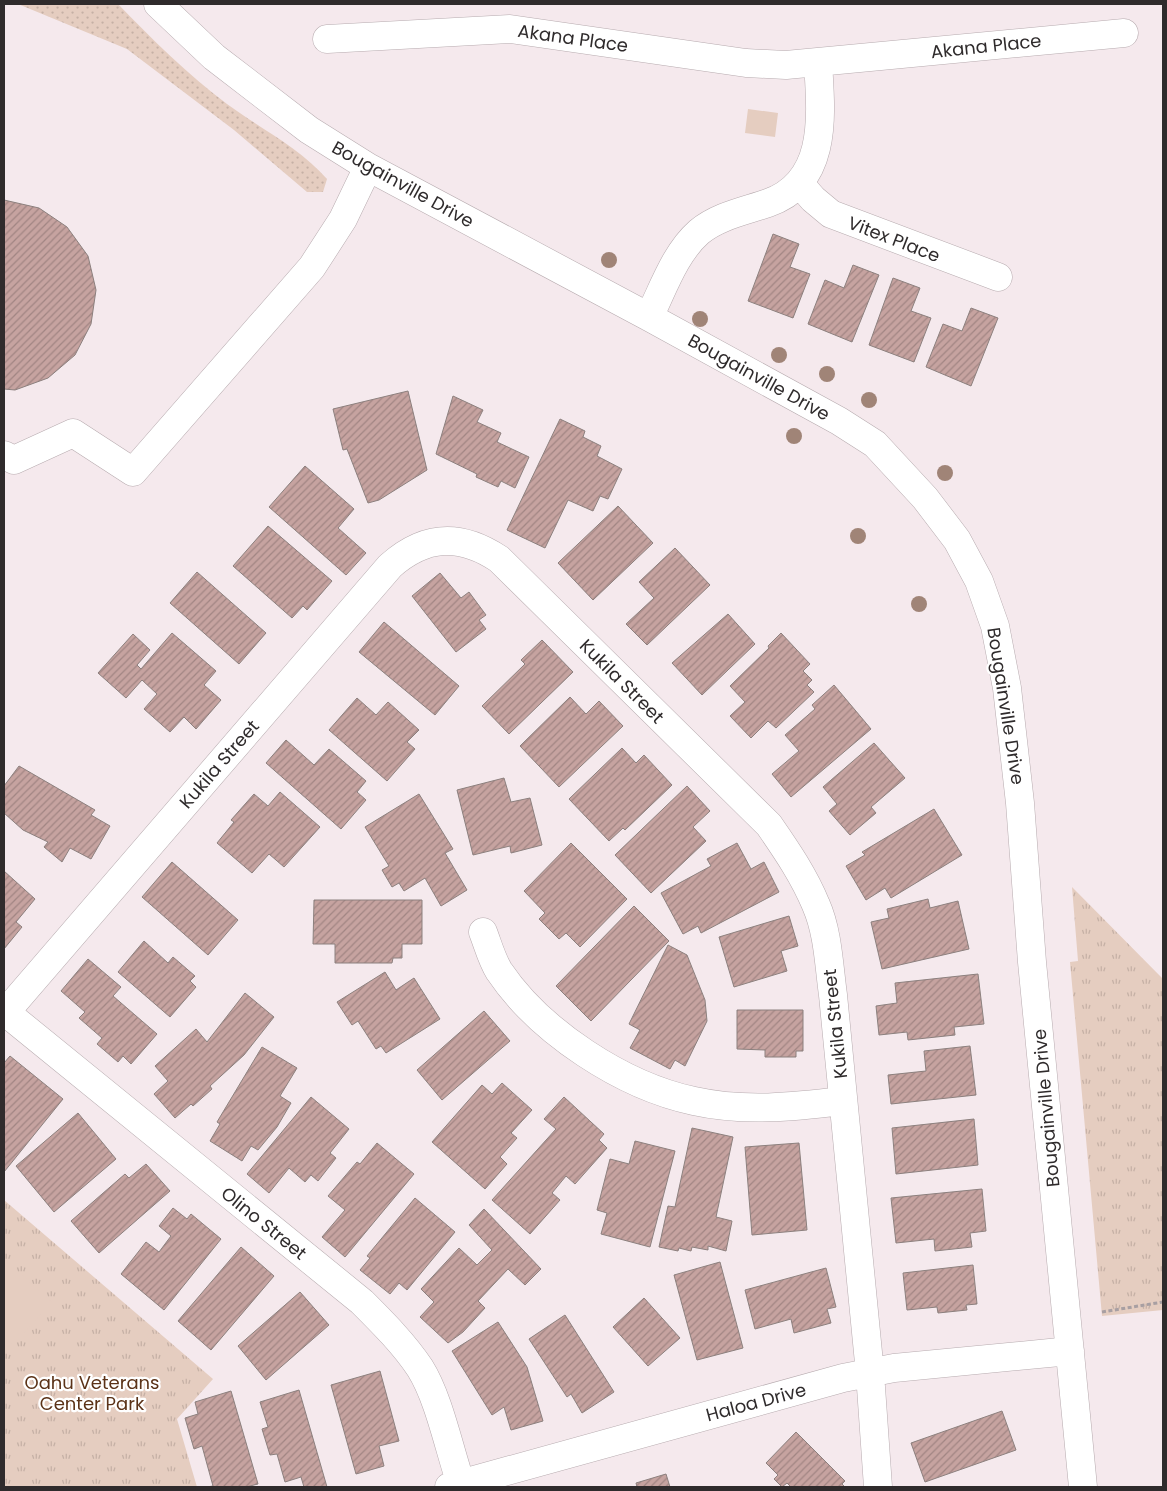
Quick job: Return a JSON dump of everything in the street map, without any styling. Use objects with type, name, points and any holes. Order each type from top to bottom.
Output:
[{"type":"street","name":"Bougainville Drive","points":[[158,4],[214,57],[309,130],[368,167],[839,421],[875,444],[925,498],[957,540],[979,581],[995,626],[1007,688],[1020,803],[1032,962],[1083,1487]]},
{"type":"street","name":"Akana Place","points":[[327,39],[510,29],[756,64],[786,65],[1124,32]]},
{"type":"street","points":[[648,317],[682,252],[700,231],[725,218],[776,200],[800,184],[820,131],[818,62]]},
{"type":"street","points":[[4,454],[14,460],[72,432],[133,472],[312,267],[343,219],[368,167]]},
{"type":"street","name":"Vitex Place","points":[[800,184],[813,199],[831,214],[998,278]]},
{"type":"street","name":"Kukila Street","points":[[4,1012],[390,566],[411,549],[441,541],[469,543],[485,549],[499,559],[769,825],[796,864],[817,906],[827,950],[833,996],[870,1373],[878,1487]]},
{"type":"street","points":[[483,932],[498,969],[520,998],[548,1025],[618,1072],[657,1090],[694,1101],[748,1107],[792,1107],[842,1102]]},
{"type":"street","name":"Olino Street","points":[[4,1012],[362,1302],[381,1321],[421,1370],[433,1398],[455,1486]]},
{"type":"street","name":"Haloa Drive","points":[[455,1486],[843,1378],[894,1368],[1070,1351]]},
{"type":"path","points":[[1102,1312],[1163,1302]]},
{"type":"green space","points":[[18,4],[118,4],[198,81],[240,113],[292,148],[316,168],[327,179],[323,192],[307,192],[234,130],[127,49]]},
{"type":"green space","points":[[748,109],[778,113],[775,137],[745,133]]},
{"type":"green space","points":[[1072,887],[1163,979],[1163,1310],[1102,1316],[1070,962],[1078,961]]},
{"type":"green space","name":"Oahu Veterans Center Park","points":[[4,1200],[213,1379],[177,1419],[197,1487],[4,1487]]},
{"type":"green space","points":[[4,1259],[52,1302],[13,1345],[4,1337]]},
{"type":"building","points":[[4,200],[39,208],[67,227],[88,256],[96,290],[91,324],[75,355],[48,378],[15,390],[4,389]]},
{"type":"building","points":[[773,234],[799,244],[790,267],[810,274],[793,318],[748,301]]},
{"type":"building","points":[[853,265],[879,275],[852,342],[808,324],[825,280],[844,288]]},
{"type":"building","points":[[893,278],[920,288],[911,311],[931,318],[914,362],[869,345]]},
{"type":"building","points":[[971,308],[998,318],[971,386],[926,367],[943,324],[962,331]]},
{"type":"building","points":[[408,391],[427,470],[379,500],[368,503],[347,449],[343,450],[333,409]]},
{"type":"building","points":[[453,396],[483,410],[477,422],[501,433],[497,442],[529,457],[515,488],[501,481],[498,487],[476,477],[477,474],[436,454]]},
{"type":"building","points":[[560,419],[585,431],[583,437],[601,446],[597,456],[622,469],[608,499],[600,496],[593,511],[568,500],[545,548],[507,530]]},
{"type":"building","points":[[305,466],[354,509],[338,528],[366,553],[346,575],[269,507]]},
{"type":"building","points":[[618,506],[653,543],[593,600],[558,563]]},
{"type":"building","points":[[268,526],[332,581],[307,610],[303,606],[292,618],[233,566]]},
{"type":"building","points":[[675,548],[710,585],[647,645],[626,624],[654,598],[639,582]]},
{"type":"building","points":[[197,572],[266,633],[239,664],[170,603]]},
{"type":"building","points":[[440,573],[461,598],[469,592],[486,615],[479,620],[486,629],[456,652],[412,596]]},
{"type":"building","points":[[728,614],[755,644],[702,695],[672,663]]},
{"type":"building","points":[[384,622],[459,686],[435,715],[359,652]]},
{"type":"building","points":[[172,633],[216,671],[204,685],[221,700],[196,729],[184,717],[170,732],[144,709],[157,694],[142,680],[126,698],[98,673],[133,634],[150,650],[137,665],[141,669]]},
{"type":"building","points":[[781,633],[810,664],[803,671],[812,680],[807,685],[814,692],[776,728],[768,721],[751,738],[730,716],[745,702],[730,686],[769,648],[768,646]]},
{"type":"building","points":[[542,640],[573,672],[509,734],[482,706],[525,664],[521,660]]},
{"type":"building","points":[[834,685],[871,729],[791,797],[772,774],[799,751],[785,735],[815,709],[812,705]]},
{"type":"building","points":[[570,697],[586,714],[599,701],[623,726],[559,787],[520,746]]},
{"type":"building","points":[[357,698],[376,715],[388,702],[419,730],[407,742],[415,749],[387,781],[329,730]]},
{"type":"building","points":[[286,740],[314,765],[329,749],[366,781],[357,792],[366,800],[341,829],[266,763]]},
{"type":"building","points":[[874,743],[905,778],[871,807],[876,813],[850,835],[829,811],[837,804],[823,787]]},
{"type":"building","points":[[622,748],[636,763],[644,755],[672,785],[625,830],[623,828],[609,841],[569,799]]},
{"type":"building","points":[[19,766],[95,810],[91,815],[110,826],[91,859],[70,848],[62,862],[44,847],[48,842],[23,830],[4,813],[4,786]]},
{"type":"building","points":[[504,778],[511,802],[530,798],[542,845],[511,853],[510,846],[473,855],[457,790]]},
{"type":"building","points":[[687,786],[710,811],[693,827],[706,841],[651,893],[615,855]]},
{"type":"building","points":[[280,792],[320,827],[284,867],[269,854],[252,873],[217,843],[234,822],[231,820],[254,794],[268,806]]},
{"type":"building","points":[[419,794],[453,849],[445,853],[467,890],[441,906],[425,878],[404,891],[399,883],[392,887],[382,870],[389,866],[365,827]]},
{"type":"building","points":[[934,809],[962,855],[891,898],[885,888],[866,900],[846,866],[865,855],[862,852]]},
{"type":"building","points":[[571,843],[627,899],[580,947],[566,933],[559,939],[539,919],[545,913],[524,891]]},
{"type":"building","points":[[737,843],[751,869],[764,862],[779,892],[701,933],[698,926],[683,934],[661,893],[711,866],[707,859]]},
{"type":"building","points":[[172,862],[238,920],[208,955],[142,897]]},
{"type":"building","points":[[4,871],[35,899],[16,922],[22,927],[4,949]]},
{"type":"building","points":[[928,899],[930,908],[958,901],[969,949],[882,969],[871,922],[889,918],[887,909]]},
{"type":"building","points":[[314,900],[422,900],[422,944],[402,944],[402,958],[393,958],[392,963],[335,963],[335,944],[313,944]]},
{"type":"building","points":[[634,906],[669,941],[591,1021],[556,986]]},
{"type":"building","points":[[789,916],[798,946],[781,951],[787,971],[734,987],[719,937]]},
{"type":"building","points":[[144,941],[168,963],[173,957],[195,976],[190,981],[196,987],[170,1017],[118,972]]},
{"type":"building","points":[[668,945],[687,955],[705,1000],[707,1021],[685,1066],[675,1060],[670,1069],[630,1048],[640,1030],[629,1024]]},
{"type":"building","points":[[88,959],[121,987],[113,996],[157,1034],[131,1064],[123,1056],[118,1062],[97,1044],[102,1038],[79,1018],[85,1012],[61,991]]},
{"type":"building","points":[[385,972],[396,990],[414,978],[440,1019],[386,1053],[381,1046],[376,1049],[358,1021],[352,1025],[337,1002]]},
{"type":"building","points":[[978,974],[984,1024],[954,1027],[955,1035],[908,1040],[907,1032],[879,1035],[876,1006],[897,1003],[895,983]]},
{"type":"building","points":[[245,993],[274,1017],[244,1055],[210,1086],[212,1089],[193,1106],[191,1104],[175,1118],[154,1094],[168,1081],[155,1066],[196,1029],[207,1042]]},
{"type":"building","points":[[737,1010],[803,1010],[803,1051],[796,1051],[796,1057],[765,1057],[765,1050],[737,1049]]},
{"type":"building","points":[[484,1011],[510,1041],[442,1100],[417,1070]]},
{"type":"building","points":[[970,1046],[976,1095],[891,1104],[888,1075],[926,1071],[924,1051]]},
{"type":"building","points":[[262,1047],[297,1068],[280,1096],[291,1103],[277,1127],[258,1150],[251,1146],[242,1161],[210,1141],[220,1124],[217,1122]]},
{"type":"building","points":[[10,1056],[63,1099],[4,1172],[4,1063]]},
{"type":"building","points":[[502,1083],[532,1110],[511,1133],[517,1138],[500,1157],[507,1164],[485,1189],[432,1142],[482,1085],[492,1094]]},
{"type":"building","points":[[311,1097],[349,1129],[330,1153],[336,1158],[318,1181],[311,1175],[305,1182],[289,1168],[269,1193],[247,1174]]},
{"type":"building","points":[[564,1097],[604,1134],[599,1140],[607,1148],[575,1184],[566,1176],[552,1193],[560,1200],[530,1234],[492,1200],[556,1129],[544,1119]]},
{"type":"building","points":[[78,1113],[116,1159],[54,1212],[16,1166]]},
{"type":"building","points":[[974,1119],[978,1165],[896,1174],[892,1128]]},
{"type":"building","points":[[692,1128],[733,1137],[716,1217],[732,1221],[726,1251],[708,1246],[708,1250],[692,1247],[691,1251],[679,1248],[678,1251],[659,1247],[668,1206],[675,1207]]},
{"type":"building","points":[[635,1141],[675,1151],[650,1247],[601,1234],[607,1213],[597,1210],[610,1159],[629,1164]]},
{"type":"building","points":[[377,1143],[414,1174],[345,1257],[322,1237],[345,1210],[328,1196],[357,1162],[360,1164]]},
{"type":"building","points":[[799,1143],[807,1230],[752,1235],[745,1147]]},
{"type":"building","points":[[146,1164],[170,1191],[99,1253],[71,1221],[125,1174],[129,1178]]},
{"type":"building","points":[[982,1189],[986,1231],[970,1233],[972,1247],[935,1251],[934,1239],[896,1243],[891,1198]]},
{"type":"building","points":[[415,1198],[455,1232],[407,1290],[399,1283],[390,1294],[360,1270],[370,1258],[367,1256]]},
{"type":"building","points":[[173,1208],[187,1219],[191,1214],[221,1239],[164,1310],[121,1274],[146,1242],[159,1252],[171,1236],[159,1226]]},
{"type":"building","points":[[484,1209],[541,1269],[525,1285],[508,1269],[478,1301],[485,1308],[463,1332],[448,1343],[420,1317],[434,1302],[421,1289],[459,1248],[477,1265],[492,1250],[469,1225]]},
{"type":"building","points":[[241,1247],[274,1276],[211,1350],[178,1321]]},
{"type":"building","points":[[720,1262],[743,1348],[697,1360],[674,1275]]},
{"type":"building","points":[[973,1265],[977,1304],[966,1305],[967,1310],[938,1313],[937,1307],[907,1310],[903,1273]]},
{"type":"building","points":[[826,1268],[836,1307],[827,1309],[831,1323],[794,1333],[791,1319],[755,1329],[745,1290]]},
{"type":"building","points":[[300,1292],[329,1325],[266,1380],[238,1346]]},
{"type":"building","points":[[644,1298],[680,1338],[648,1366],[613,1327]]},
{"type":"building","points":[[565,1315],[614,1392],[582,1413],[571,1394],[567,1397],[529,1339]]},
{"type":"building","points":[[498,1322],[527,1367],[543,1421],[511,1430],[504,1407],[492,1415],[452,1351]]},
{"type":"building","points":[[380,1371],[399,1441],[379,1446],[384,1466],[356,1474],[331,1385]]},
{"type":"building","points":[[299,1390],[327,1487],[304,1487],[301,1477],[285,1482],[277,1454],[270,1455],[262,1429],[268,1427],[260,1402]]},
{"type":"building","points":[[231,1391],[258,1484],[246,1487],[207,1487],[213,1486],[202,1446],[194,1449],[185,1418],[198,1414],[195,1402]]},
{"type":"building","points":[[1002,1411],[1016,1450],[925,1482],[911,1443]]},
{"type":"building","points":[[796,1432],[845,1481],[842,1484],[845,1487],[791,1487],[787,1483],[782,1487],[774,1479],[778,1475],[766,1463]]},
{"type":"building","points":[[666,1474],[670,1487],[637,1487],[636,1483]]}]
